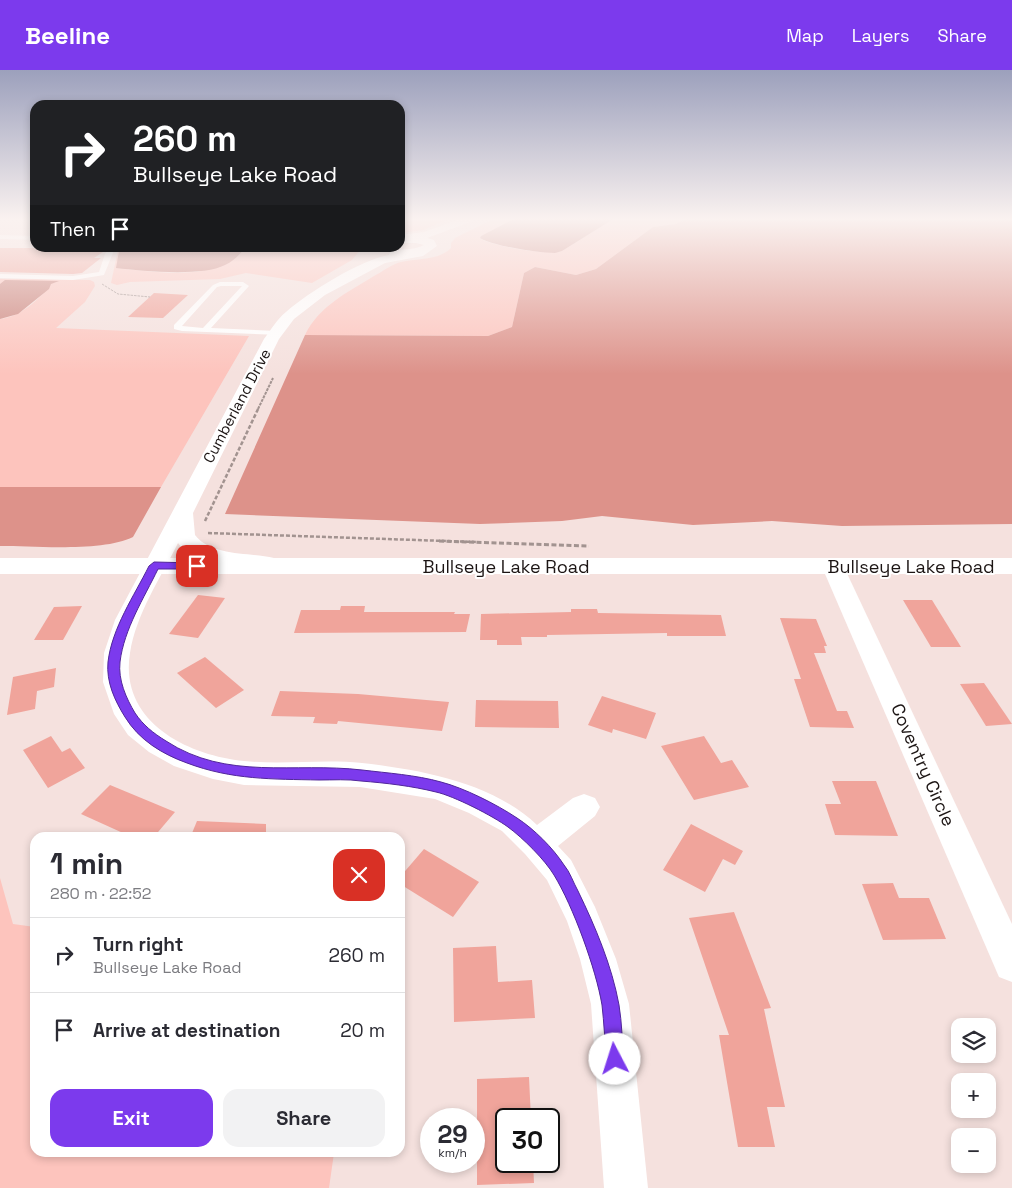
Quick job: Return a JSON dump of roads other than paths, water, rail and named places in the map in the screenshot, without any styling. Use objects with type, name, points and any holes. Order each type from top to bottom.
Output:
[{"type":"street","name":"Cumberland Drive","points":[[352,275],[357,270]]},
{"type":"street","name":"Cumberland Drive","points":[[362,270],[320,292],[289,316],[277,333],[182,512],[120,635],[114,662],[114,674],[120,700],[132,719],[148,736],[174,753],[225,770],[261,774],[360,775],[440,787],[480,804],[513,822],[536,844],[559,870],[583,918],[598,959],[610,1004],[626,1188]]},
{"type":"street","points":[[182,512],[183,534],[192,545],[209,553],[286,566]]},
{"type":"street","name":"Bullseye Lake Road","points":[[0,566],[1012,566]]},
{"type":"street","name":"Coventry Circle","points":[[833,567],[1012,964]]},
{"type":"street","points":[[536,844],[584,807]]},
{"type":"lane","points":[[0,276],[73,278],[102,274],[103,270]]},
{"type":"lane","points":[[206,330],[246,286],[220,284],[215,286],[177,327],[206,330],[277,333]]}]
